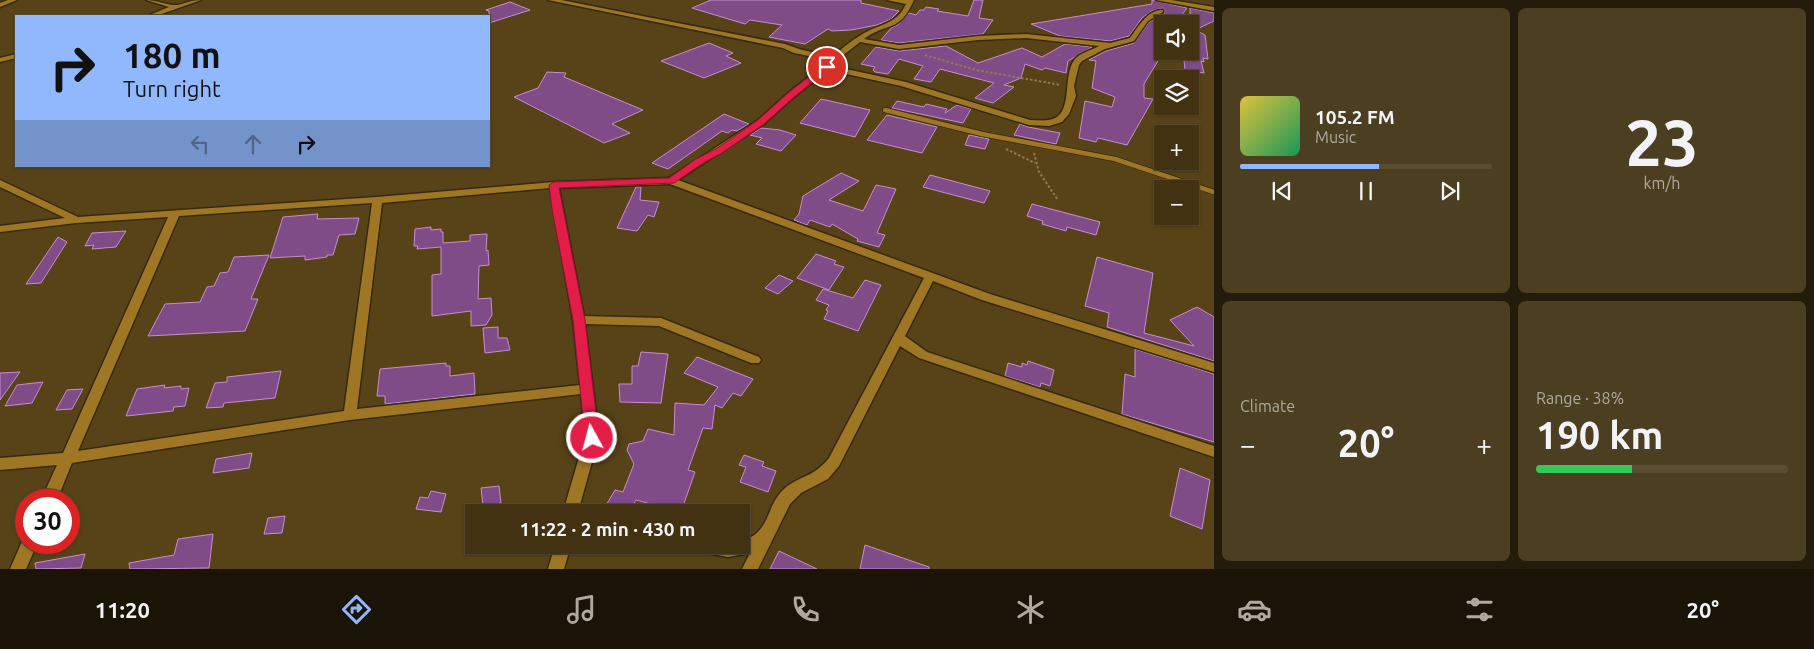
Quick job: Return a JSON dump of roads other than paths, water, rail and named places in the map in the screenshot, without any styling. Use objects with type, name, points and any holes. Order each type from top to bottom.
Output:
[{"type":"street","points":[[0,5],[14,0]]},
{"type":"street","points":[[149,0],[175,8]]},
{"type":"street","points":[[153,15],[198,0]]},
{"type":"street","points":[[551,0],[785,46],[797,51],[833,59]]},
{"type":"street","points":[[671,181],[761,122],[791,95],[827,67],[833,59],[865,35],[896,22],[905,14],[910,1],[890,0]]},
{"type":"street","points":[[1159,0],[1214,10]]},
{"type":"street","points":[[827,67],[904,84],[999,114],[1036,123],[1049,123],[1059,120],[1065,114],[1072,96],[1070,86],[1076,62],[1108,45],[1134,39],[1146,20],[1161,12]]},
{"type":"street","points":[[858,40],[899,47],[978,38],[1026,36],[1108,45]]},
{"type":"street","points":[[0,60],[15,56]]},
{"type":"street","points":[[0,229],[76,220],[377,200],[554,185],[671,181],[986,297],[1214,368]]},
{"type":"street","points":[[0,183],[76,220]]},
{"type":"street","points":[[554,185],[579,320],[592,438],[573,504]]},
{"type":"street","points":[[350,415],[377,200]]},
{"type":"street","points":[[54,489],[175,213]]},
{"type":"street","points":[[750,569],[782,501],[796,487],[820,477],[834,462],[930,277]]},
{"type":"street","points":[[579,320],[661,322],[755,360]]},
{"type":"street","points":[[898,336],[913,350],[924,355],[1214,452]]},
{"type":"street","points":[[0,464],[68,458],[350,415],[586,389]]},
{"type":"street","points":[[750,545],[766,536]]},
{"type":"street","points":[[18,569],[25,554]]},
{"type":"street","points":[[556,569],[560,554]]},
{"type":"lane","points":[[885,110],[993,136],[1114,159],[1144,167],[1214,192]]}]
